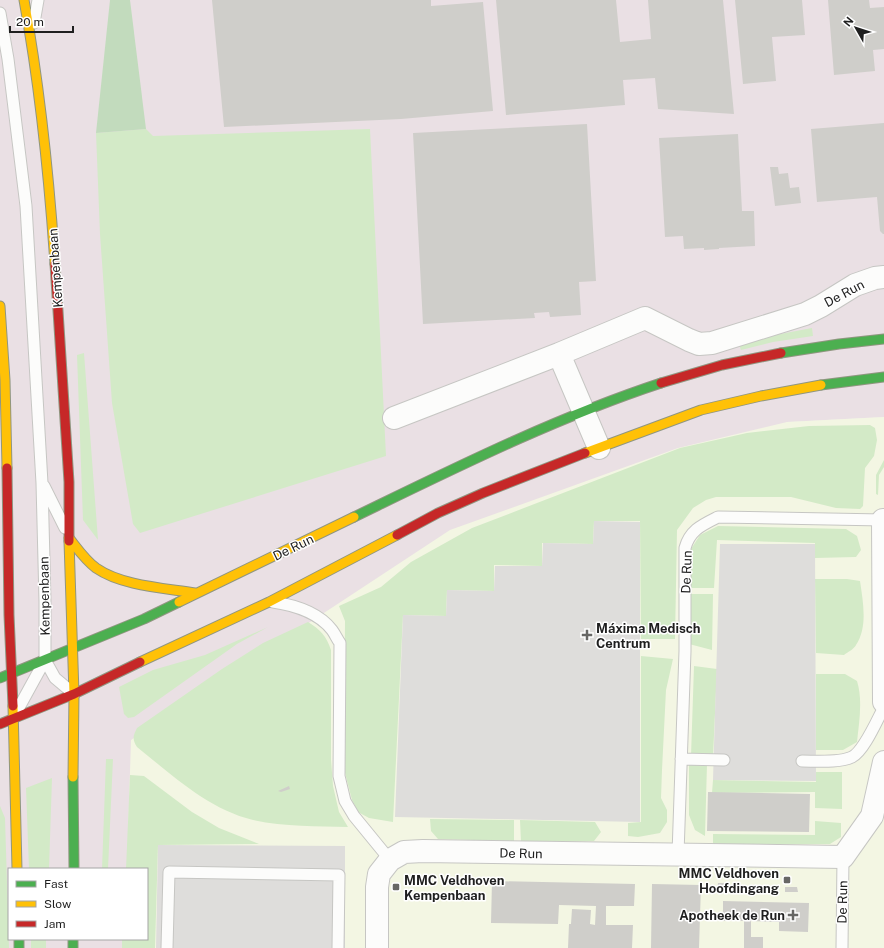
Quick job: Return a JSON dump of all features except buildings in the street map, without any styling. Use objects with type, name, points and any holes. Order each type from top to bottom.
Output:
[{"type":"main road","name":"Kempenbaan","points":[[24,0],[31,39],[50,190],[69,482],[69,538],[74,694],[74,868]]},
{"type":"main road","name":"Kempenbaan","points":[[0,306],[5,380],[9,608],[14,718],[17,868]]},
{"type":"main road","name":"De Run","points":[[0,678],[144,618],[482,455],[584,412],[662,383],[708,369],[765,356],[823,346],[884,339]]},
{"type":"main road","points":[[0,724],[74,694],[113,674],[269,602],[438,513],[483,493],[639,432],[701,410],[776,393],[821,385],[884,377]]},
{"type":"main road","points":[[69,538],[95,567],[105,573],[129,582],[195,593]]},
{"type":"main road","points":[[5,798],[16,814]]},
{"type":"street","name":"De Run","points":[[394,418],[559,354],[644,318],[699,344],[712,343],[805,314],[855,285],[875,278],[884,277]]},
{"type":"street","points":[[559,354],[599,448]]},
{"type":"street","name":"De Run","points":[[883,520],[884,702]]},
{"type":"street","points":[[843,857],[872,816],[884,762]]},
{"type":"street","name":"De Run","points":[[390,860],[404,852],[423,851],[843,857]]},
{"type":"street","points":[[377,948],[377,887],[379,874],[390,860]]},
{"type":"lane","points":[[31,39],[38,0]]},
{"type":"lane","name":"Kempenbaan","points":[[0,13],[8,59],[26,206],[42,483],[45,601],[45,660],[14,718]]},
{"type":"lane","name":"Kempenbaan","points":[[42,483],[69,538]]},
{"type":"lane","name":"De Run","points":[[678,854],[685,651],[685,548],[688,539],[699,527],[718,517],[883,520]]},
{"type":"lane","points":[[269,602],[295,606],[312,614],[333,630],[340,644],[339,776],[345,801],[351,811],[390,860]]},
{"type":"lane","name":"Kempenbaan","points":[[45,660],[55,678],[74,694]]},
{"type":"lane","points":[[802,761],[841,760],[852,757],[863,748],[884,707]]},
{"type":"lane","points":[[681,759],[724,760]]},
{"type":"lane","name":"De Run","points":[[842,948],[843,857]]},
{"type":"lane","points":[[167,948],[169,872],[339,875],[338,948]]},
{"type":"shaded area","points":[[0,0],[884,0],[884,417],[787,422],[128,868],[8,868],[8,940],[125,940],[124,948],[0,948]]},
{"type":"shaded area","name":"Máxima Medisch Centrum","points":[[884,417],[884,948],[124,948],[148,940],[148,868],[127,868],[131,740],[450,530],[678,448],[787,422]]},
{"type":"shaded area","points":[[594,521],[640,522],[640,822],[395,817],[403,615],[446,616],[447,590],[494,591],[495,566],[542,566],[543,543],[593,544]]},
{"type":"shaded area","points":[[720,544],[815,544],[816,781],[713,780]]},
{"type":"shaded area","points":[[158,845],[345,846],[345,948],[156,948]]},
{"type":"green space","points":[[110,0],[130,0],[146,129],[96,133]]},
{"type":"green space","points":[[146,129],[153,136],[370,129],[386,456],[140,533],[133,524],[112,403],[100,234],[96,133]]},
{"type":"green space","points":[[812,328],[813,336],[773,342],[741,350],[739,344],[775,335]]},
{"type":"green space","points":[[84,353],[98,540],[83,520],[77,355]]},
{"type":"green space","points":[[870,425],[875,428],[877,440],[874,456],[865,468],[863,506],[860,509],[836,508],[791,497],[716,497],[706,500],[693,508],[677,530],[675,639],[641,639],[640,521],[594,521],[593,544],[542,543],[542,566],[494,565],[494,591],[447,590],[446,616],[403,615],[393,822],[369,818],[358,812],[352,800],[344,769],[345,621],[339,606],[381,587],[411,562],[472,528],[680,448],[747,433],[809,426]]},
{"type":"green space","points":[[884,460],[884,467],[879,475],[878,495],[876,494],[876,475]]},
{"type":"green space","points":[[718,526],[846,529],[857,536],[861,550],[856,557],[815,558],[815,543],[717,540],[714,588],[689,588],[691,549],[700,535]]},
{"type":"green space","points":[[815,579],[847,579],[860,581],[864,614],[862,630],[860,638],[855,646],[844,655],[816,653]]},
{"type":"green space","points":[[689,594],[713,594],[712,650],[689,644]]},
{"type":"green space","points":[[308,622],[322,634],[331,650],[331,759],[333,786],[339,812],[348,827],[277,824],[253,820],[237,815],[221,808],[191,790],[137,747],[134,742],[134,738],[137,728],[222,669],[263,643]]},
{"type":"green space","points":[[268,627],[237,644],[134,717],[128,718],[124,714],[119,687],[153,670],[205,655]]},
{"type":"green space","points":[[641,656],[673,659],[666,690],[662,770],[661,798],[667,810],[667,822],[660,833],[638,837],[628,836],[628,823],[641,822]]},
{"type":"green space","points":[[694,666],[717,669],[713,757],[691,756]]},
{"type":"green space","points":[[816,674],[845,674],[857,681],[860,704],[857,742],[843,750],[816,750]]},
{"type":"green space","points":[[106,759],[113,759],[108,868],[102,868]]},
{"type":"green space","points":[[707,764],[705,836],[695,830],[689,815],[689,765]]},
{"type":"green space","points":[[816,772],[842,772],[842,809],[815,808],[815,792],[712,793],[713,780],[816,782]]},
{"type":"green space","points":[[130,775],[144,776],[192,812],[219,828],[259,844],[158,845],[155,948],[122,948],[122,940],[148,940],[148,868],[126,868]]},
{"type":"green space","points":[[52,778],[49,868],[29,868],[26,788]]},
{"type":"green space","points":[[0,806],[5,818],[9,948],[0,948]]},
{"type":"green space","points":[[430,819],[514,820],[514,841],[438,839],[431,831]]},
{"type":"green space","points":[[520,820],[595,822],[601,832],[594,841],[521,842]]},
{"type":"green space","points":[[815,821],[841,823],[841,837],[830,844],[713,844],[713,834],[815,835]]},
{"type":"green space","points":[[31,940],[46,940],[46,948],[31,948]]},
{"type":"traffic: fast","points":[[781,353],[884,339]]},
{"type":"traffic: fast","points":[[821,385],[884,377]]},
{"type":"traffic: fast","points":[[354,517],[468,462],[544,428],[661,383]]},
{"type":"traffic: fast","points":[[0,678],[144,619],[179,602]]},
{"type":"traffic: fast","points":[[73,777],[74,868]]},
{"type":"traffic: fast","points":[[19,940],[19,948]]},
{"type":"traffic: fast","points":[[73,940],[73,948]]},
{"type":"traffic: slow","points":[[24,0],[35,66],[43,132],[55,264]]},
{"type":"traffic: slow","points":[[0,306],[5,380],[7,468]]},
{"type":"traffic: slow","points":[[585,453],[701,410],[761,396],[821,385]]},
{"type":"traffic: slow","points":[[179,602],[354,517]]},
{"type":"traffic: slow","points":[[140,662],[269,602],[397,535]]},
{"type":"traffic: slow","points":[[69,538],[88,561],[106,574],[131,583],[195,593]]},
{"type":"traffic: slow","points":[[69,541],[74,694],[73,777]]},
{"type":"traffic: slow","points":[[13,706],[17,868]]},
{"type":"traffic: jam","points":[[55,264],[69,482],[69,541]]},
{"type":"traffic: jam","points":[[661,383],[722,365],[781,353]]},
{"type":"traffic: jam","points":[[397,535],[438,513],[483,493],[585,453]]},
{"type":"traffic: jam","points":[[7,468],[9,615],[13,706]]},
{"type":"traffic: jam","points":[[0,724],[74,694],[140,662]]},
{"type":"place","name":"Máxima Medisch Centrum","points":[[587,635]]},
{"type":"place","name":"MMC Veldhoven Hoofdingang","points":[[787,880]]},
{"type":"place","name":"MMC Veldhoven Kempenbaan","points":[[396,887]]},
{"type":"place","name":"Apotheek de Run","points":[[793,915]]}]
